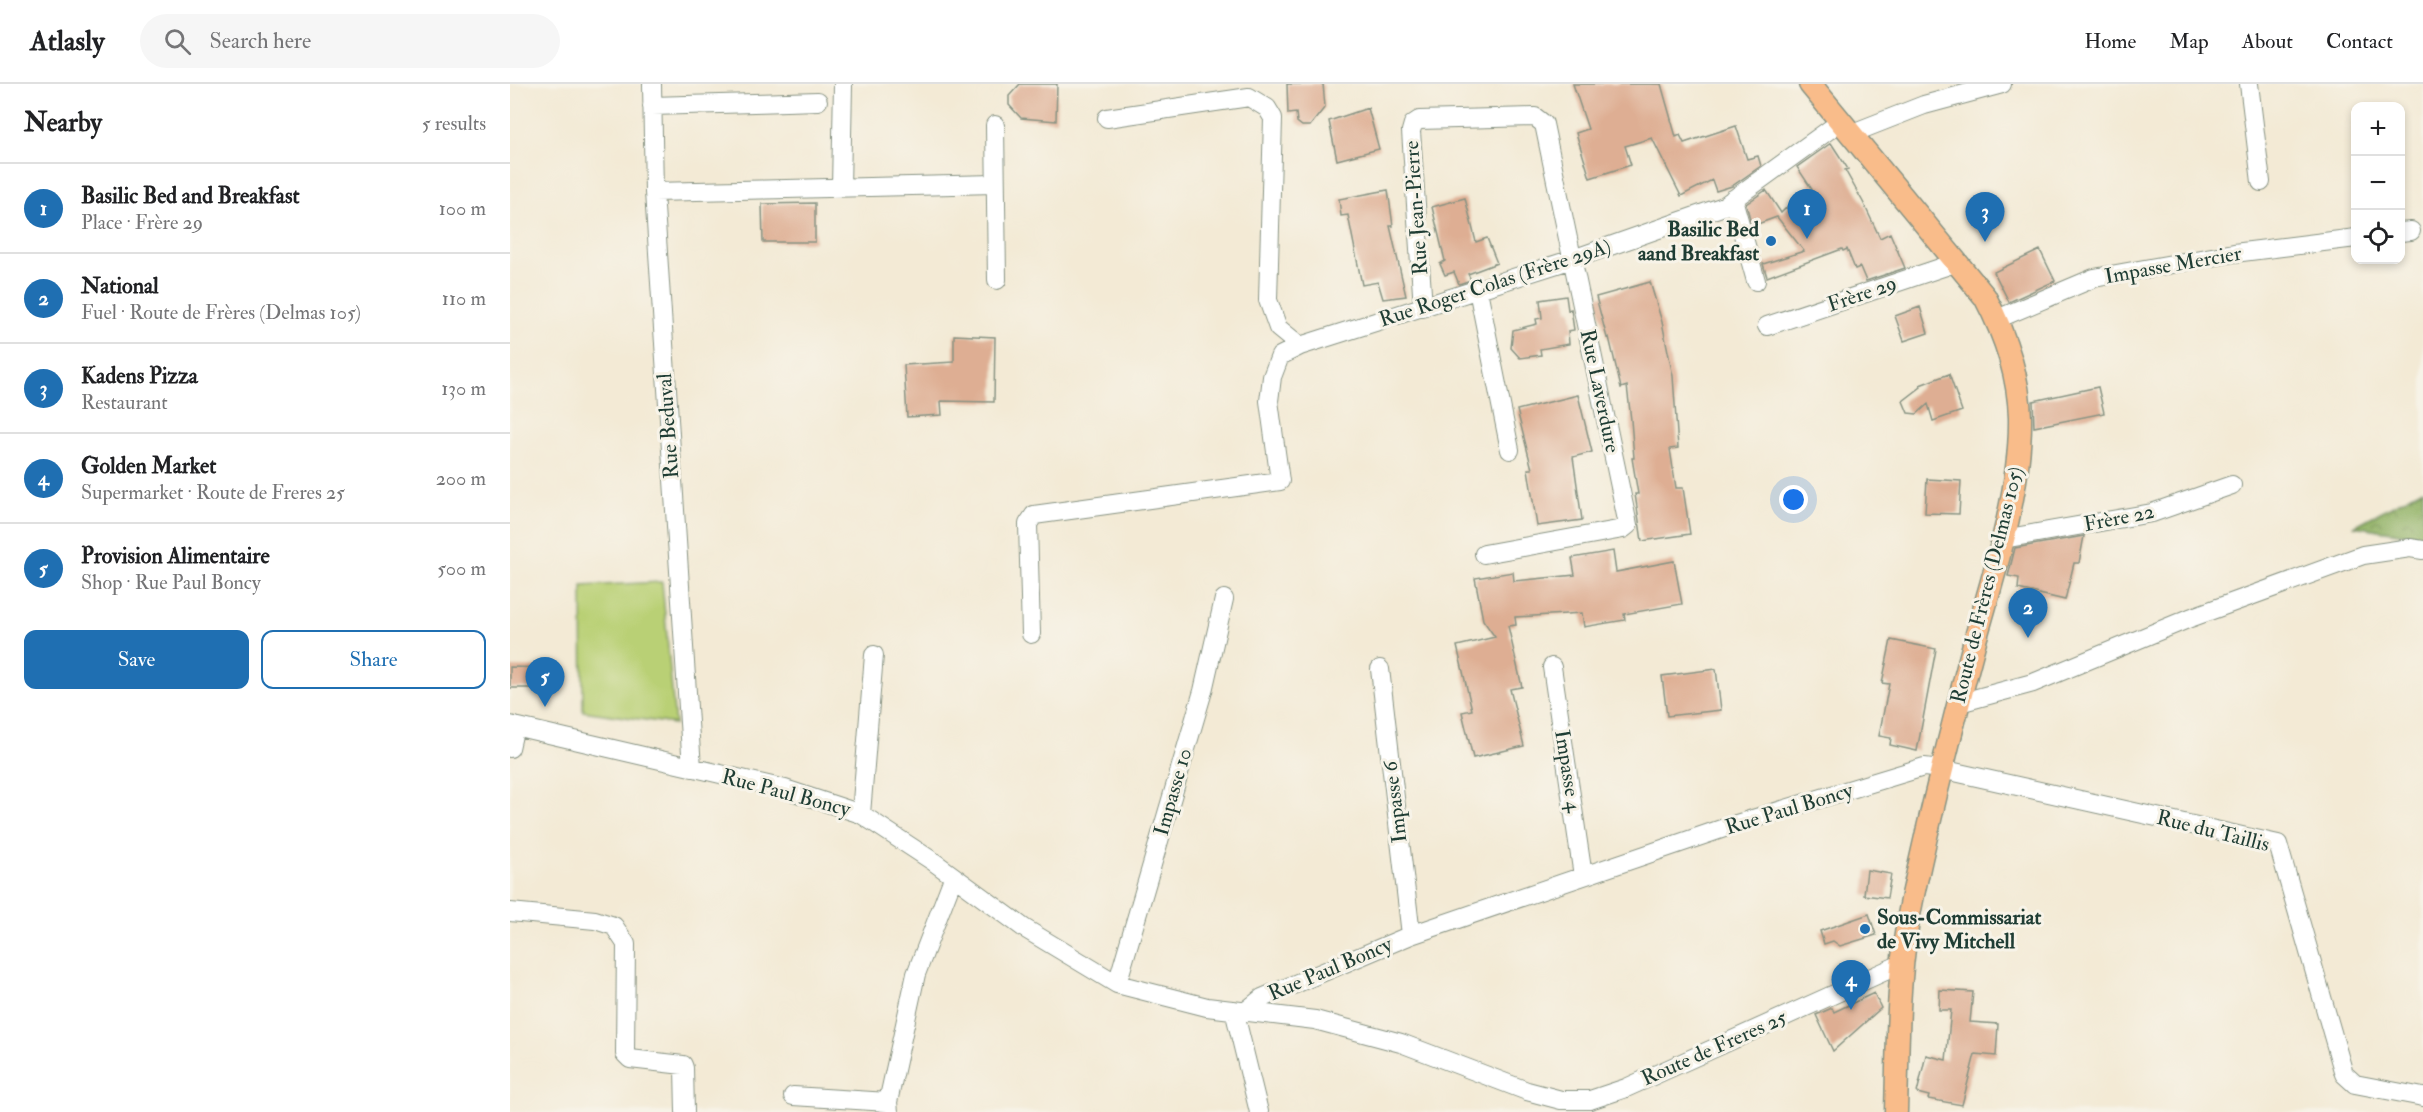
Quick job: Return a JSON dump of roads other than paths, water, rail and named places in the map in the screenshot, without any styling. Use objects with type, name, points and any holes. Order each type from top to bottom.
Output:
[{"type":"main road","name":"Route de Frères (Delmas 105)","points":[[1810,84],[1985,297],[1997,319],[2013,363],[2020,417],[2018,458],[2003,539],[1941,769],[1912,898],[1901,964],[1896,1112]]},
{"type":"street","name":"Rue Beduval","points":[[652,84],[654,192],[692,768]]},
{"type":"street","points":[[841,188],[843,84]]},
{"type":"street","name":"Rue Roger Colas (Frère 29A)","points":[[1031,634],[1028,524],[1034,515],[1280,481],[1269,401],[1272,377],[1280,357],[1300,346],[1574,259],[1724,206],[1845,128],[2002,84]]},
{"type":"street","points":[[2249,84],[2261,182]]},
{"type":"street","points":[[1107,118],[1249,97],[1267,108],[1273,118],[1268,300],[1278,328],[1300,346]]},
{"type":"street","points":[[652,106],[818,100]]},
{"type":"street","name":"Rue Laverdure","points":[[1484,554],[1623,529],[1628,525],[1544,124],[1535,117]]},
{"type":"street","name":"Rue Jean-Pierre","points":[[1423,308],[1411,131],[1413,124],[1419,120],[1535,117]]},
{"type":"street","points":[[995,125],[997,280]]},
{"type":"street","points":[[654,192],[995,184]]},
{"type":"street","points":[[1733,199],[1756,281]]},
{"type":"street","name":"Impasse Mercier","points":[[1997,319],[2094,278],[2234,253],[2351,238]]},
{"type":"street","name":"Frère 29","points":[[1767,326],[1958,262]]},
{"type":"street","points":[[1478,290],[1510,450]]},
{"type":"street","name":"Frère 22","points":[[2003,539],[2152,513],[2232,485]]},
{"type":"street","points":[[1959,703],[2033,683],[2190,618],[2363,555],[2410,548],[2423,550]]},
{"type":"street","name":"Impasse 10","points":[[1117,984],[1203,691],[1224,599]]},
{"type":"street","points":[[861,814],[874,654]]},
{"type":"street","name":"Impasse 4","points":[[1552,667],[1583,876]]},
{"type":"street","name":"Impasse 6","points":[[1380,669],[1411,935]]},
{"type":"street","points":[[510,748],[513,726]]},
{"type":"street","name":"Rue Paul Boncy","points":[[513,726],[785,789],[861,814],[934,862],[1024,928],[1117,984],[1197,1004],[1240,1010],[1262,998],[1411,935],[1736,824],[1924,767],[1941,769]]},
{"type":"street","name":"Rue du Taillis","points":[[1941,769],[2278,844],[2344,1074],[2355,1084],[2423,1097]]},
{"type":"street","points":[[793,1096],[889,1107],[916,974],[953,878]]},
{"type":"street","points":[[510,912],[595,920],[614,926],[626,944],[625,1054],[630,1059],[683,1065],[685,1112]]},
{"type":"street","name":"Route de Freres 25","points":[[1240,1010],[1315,1020],[1401,1043],[1527,1091],[1561,1100],[1590,1100],[1626,1088],[1901,964]]},
{"type":"street","points":[[1240,1010],[1259,1112]]},
{"type":"place","name":"Basilic Bed and Breakfast","points":[[1807,239]]},
{"type":"place","name":"Basilic Bed aand Breakfast","points":[[1771,241]]},
{"type":"place","name":"Kadens Pizza","points":[[1985,242]]},
{"type":"place","name":"National","points":[[2028,638]]},
{"type":"place","name":"Provision Alimentaire","points":[[545,707]]},
{"type":"place","name":"Sous-Commissariat de Vivy Mitchell","points":[[1865,929]]},
{"type":"place","name":"Golden Market","points":[[1851,1010]]}]
